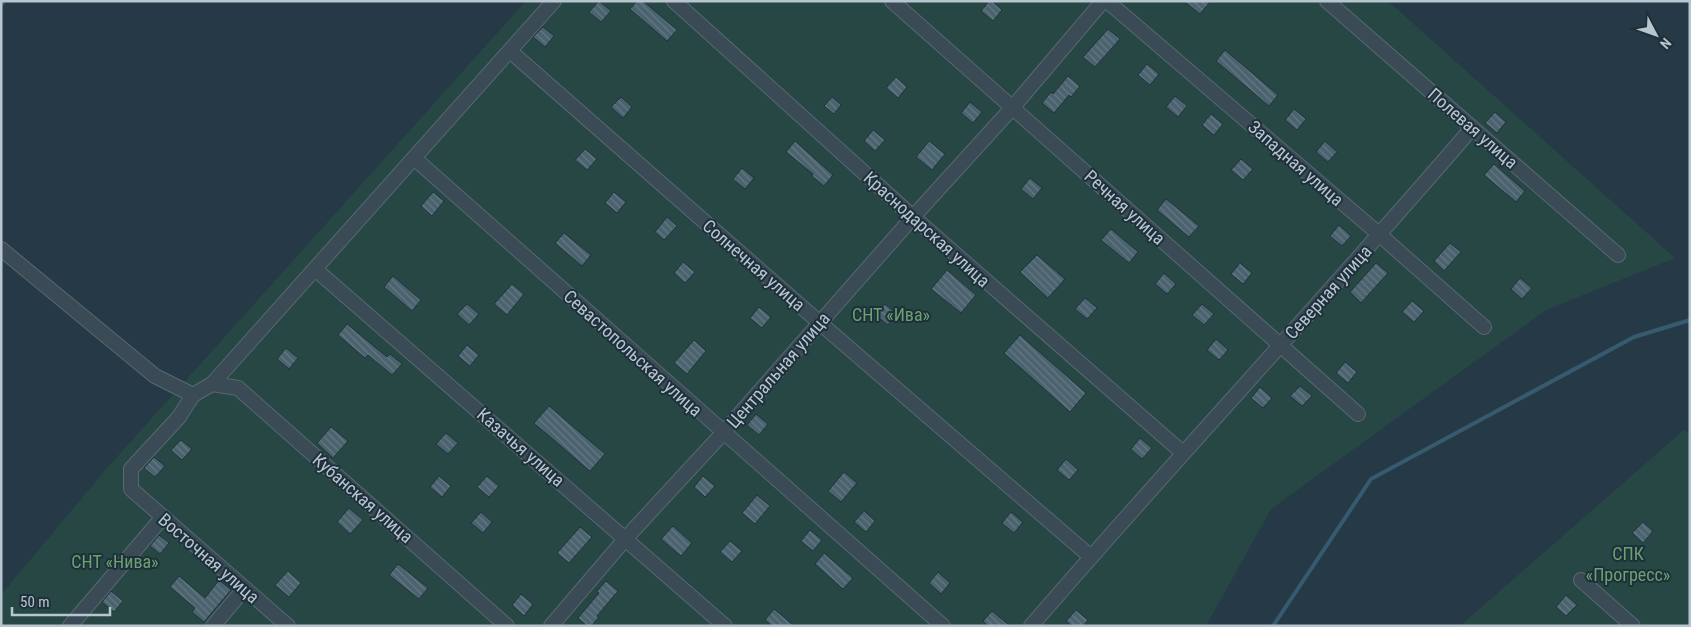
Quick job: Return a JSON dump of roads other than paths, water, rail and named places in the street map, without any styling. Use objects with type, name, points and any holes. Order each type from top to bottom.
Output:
[{"type":"street","points":[[1,249],[156,376],[193,395],[212,384],[554,1]]},
{"type":"street","name":"Краснодарская улица","points":[[674,1],[913,217],[1182,453]]},
{"type":"street","name":"Речная улица","points":[[892,1],[1358,414]]},
{"type":"street","name":"Центральная улица","points":[[550,626],[626,538],[1013,107],[1103,1]]},
{"type":"street","name":"Западная улица","points":[[1107,1],[1380,235],[1484,327]]},
{"type":"street","name":"Полевая улица","points":[[1327,1],[1618,256]]},
{"type":"street","name":"Солнечная улица","points":[[510,51],[1090,557]]},
{"type":"street","name":"Северная улица","points":[[1031,626],[1182,453],[1380,235],[1472,128]]},
{"type":"street","name":"Севастопольская улица","points":[[414,158],[943,626]]},
{"type":"street","name":"Казачья улица","points":[[315,269],[726,626]]},
{"type":"street","name":"Кубанская улица","points":[[212,384],[238,388],[507,626]]},
{"type":"street","name":"Восточная улица","points":[[193,395],[178,417],[131,469],[131,489],[288,626]]},
{"type":"street","points":[[70,626],[163,517]]},
{"type":"street","points":[[1581,580],[1633,626]]},
{"type":"street","points":[[212,626],[244,589]]},
{"type":"waterway","points":[[1,5],[4,1]]},
{"type":"waterway","points":[[1273,626],[1371,479],[1634,337],[1690,320]]},
{"type":"park label","name":"СНТ «Ива»","points":[[891,314]]},
{"type":"park label","name":"СНТ «Нива»","points":[[115,561]]},
{"type":"park label","name":"СПК «Прогресс»","points":[[1628,563]]}]
